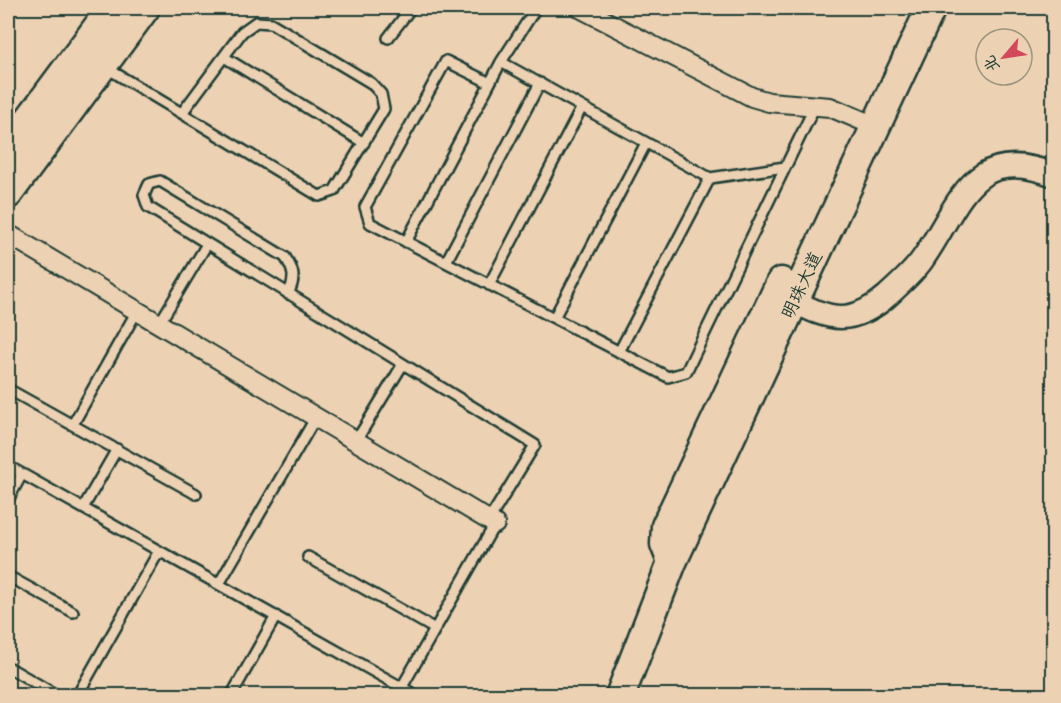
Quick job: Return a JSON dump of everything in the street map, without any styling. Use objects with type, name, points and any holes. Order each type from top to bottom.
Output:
[{"type":"main road","points":[[8,148],[112,8]]},
{"type":"main road","points":[[8,194],[145,8]]},
{"type":"main road","name":"明珠大道","points":[[867,122],[909,8]]},
{"type":"main road","name":"明珠大道","points":[[620,696],[672,562],[785,297],[867,122],[931,8]]},
{"type":"street","points":[[580,8],[752,97],[769,102],[830,107],[867,122]]},
{"type":"street","points":[[785,297],[823,314],[842,317],[860,313],[881,301],[908,276],[921,261],[959,199],[981,176],[996,168],[1013,165],[1036,168],[1053,175]]},
{"type":"street","points":[[8,234],[492,522]]},
{"type":"lane","points":[[388,38],[411,8]]},
{"type":"lane","points":[[406,242],[501,62],[536,8]]},
{"type":"lane","points":[[102,65],[320,196],[334,191],[384,109],[381,94],[371,83],[271,23],[256,22],[242,32],[182,113]]},
{"type":"lane","points":[[224,57],[364,143]]},
{"type":"lane","points":[[490,83],[446,61],[365,207],[370,223],[668,377],[686,372],[814,106]]},
{"type":"lane","points":[[501,62],[710,178],[785,167]]},
{"type":"lane","points":[[446,262],[540,83]]},
{"type":"lane","points":[[489,285],[582,107]]},
{"type":"lane","points":[[554,318],[646,142]]},
{"type":"lane","points":[[619,352],[710,178]]},
{"type":"lane","points":[[288,294],[294,283],[293,269],[285,257],[160,181],[148,184],[144,195],[148,207],[207,244],[288,294],[403,364],[535,446],[402,687]]},
{"type":"lane","points":[[159,324],[207,244]]},
{"type":"lane","points":[[73,424],[137,311]]},
{"type":"lane","points":[[356,441],[403,364]]},
{"type":"lane","points":[[8,389],[196,494]]},
{"type":"lane","points":[[219,585],[315,417]]},
{"type":"lane","points":[[83,508],[117,449]]},
{"type":"lane","points":[[8,466],[417,696]]},
{"type":"lane","points":[[8,500],[22,474]]},
{"type":"lane","points":[[77,696],[159,551]]},
{"type":"lane","points":[[308,557],[435,629]]},
{"type":"lane","points":[[8,576],[73,612]]},
{"type":"lane","points":[[231,696],[276,616]]},
{"type":"lane","points":[[8,667],[58,696]]}]
